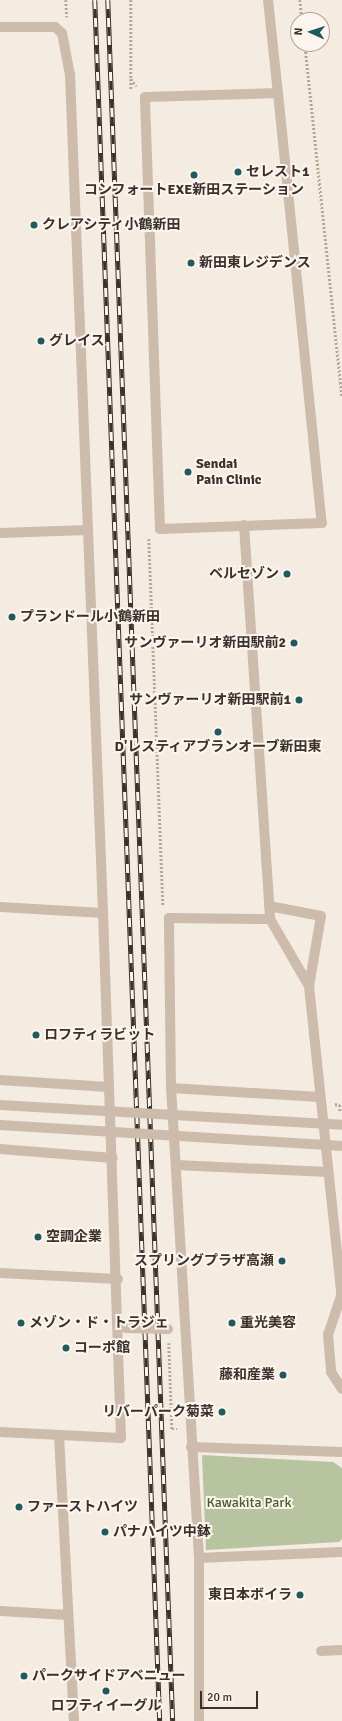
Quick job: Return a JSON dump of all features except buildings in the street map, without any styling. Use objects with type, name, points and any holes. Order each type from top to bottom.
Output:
[{"type":"street","points":[[268,0],[278,93],[322,523],[160,529],[145,97],[278,93]]},
{"type":"street","points":[[0,28],[55,27],[62,33],[70,75],[103,913],[108,1087],[113,1158],[118,1279],[121,1438],[0,1432]]},
{"type":"street","points":[[244,526],[270,919],[309,986]]},
{"type":"street","points":[[0,533],[88,530]]},
{"type":"street","points":[[269,906],[321,916],[309,986],[341,1297],[328,1335],[331,1372],[342,1389]]},
{"type":"street","points":[[0,907],[103,913]]},
{"type":"street","points":[[200,1721],[199,1558],[171,1088],[169,918],[270,919]]},
{"type":"street","points":[[0,1080],[108,1087]]},
{"type":"street","points":[[171,1088],[320,1097]]},
{"type":"street","points":[[0,1105],[342,1125]]},
{"type":"street","points":[[0,1126],[342,1146]]},
{"type":"street","points":[[0,1149],[113,1158]]},
{"type":"street","points":[[176,1165],[328,1172]]},
{"type":"street","points":[[0,1273],[118,1279]]},
{"type":"street","points":[[126,1328],[168,1329]]},
{"type":"street","points":[[60,1435],[74,1721]]},
{"type":"street","points":[[192,1447],[342,1452]]},
{"type":"street","points":[[199,1558],[342,1552]]},
{"type":"street","points":[[0,1611],[68,1615]]},
{"type":"street","points":[[321,1652],[342,1650]]},
{"type":"path","points":[[131,0],[131,79],[145,97]]},
{"type":"path","points":[[300,0],[301,12]]},
{"type":"path","points":[[306,52],[342,397]]},
{"type":"path","points":[[168,1329],[172,1429]]},
{"type":"green space","name":"Kawakita Park","points":[[202,1455],[333,1462],[342,1468],[342,1539],[339,1542],[206,1550]]},
{"type":"railway","points":[[95,0],[160,1721]]},
{"type":"railway","points":[[108,0],[173,1721]]},
{"type":"place","name":"セレスト1","points":[[238,172]]},
{"type":"place","name":"コンフォートEXE新田ステーション","points":[[194,175]]},
{"type":"place","name":"クレアシティ小鶴新田","points":[[34,225]]},
{"type":"place","name":"新田東レジデンス","points":[[191,263]]},
{"type":"place","name":"グレイス","points":[[41,341]]},
{"type":"place","name":"Sendai Pain Clinic","points":[[188,472]]},
{"type":"place","name":"ベルセゾン","points":[[287,574]]},
{"type":"place","name":"プランドール小鶴新田","points":[[12,617]]},
{"type":"place","name":"サンヴァーリオ新田駅前2","points":[[294,643]]},
{"type":"place","name":"サンヴァーリオ新田駅前1","points":[[299,700]]},
{"type":"place","name":"D'レスティアブランオーブ新田東","points":[[218,732]]},
{"type":"place","name":"ロフティラビット","points":[[36,1035]]},
{"type":"place","name":"空調企業","points":[[38,1237]]},
{"type":"place","name":"スプリングプラザ高瀬","points":[[282,1261]]},
{"type":"place","name":"メゾン・ド・トラジェ","points":[[21,1323]]},
{"type":"place","name":"重光美容","points":[[232,1323]]},
{"type":"place","name":"コーポ館","points":[[66,1348]]},
{"type":"place","name":"藤和産業","points":[[283,1375]]},
{"type":"place","name":"リバーパーク菊菜","points":[[222,1412]]},
{"type":"place","name":"ファーストハイツ","points":[[19,1507]]},
{"type":"place","name":"パナハイツ中鉢","points":[[105,1532]]},
{"type":"place","name":"東日本ボイラ","points":[[300,1595]]},
{"type":"place","name":"パークサイドアベニュー","points":[[24,1676]]},
{"type":"place","name":"ロフティイーグル","points":[[106,1691]]}]
